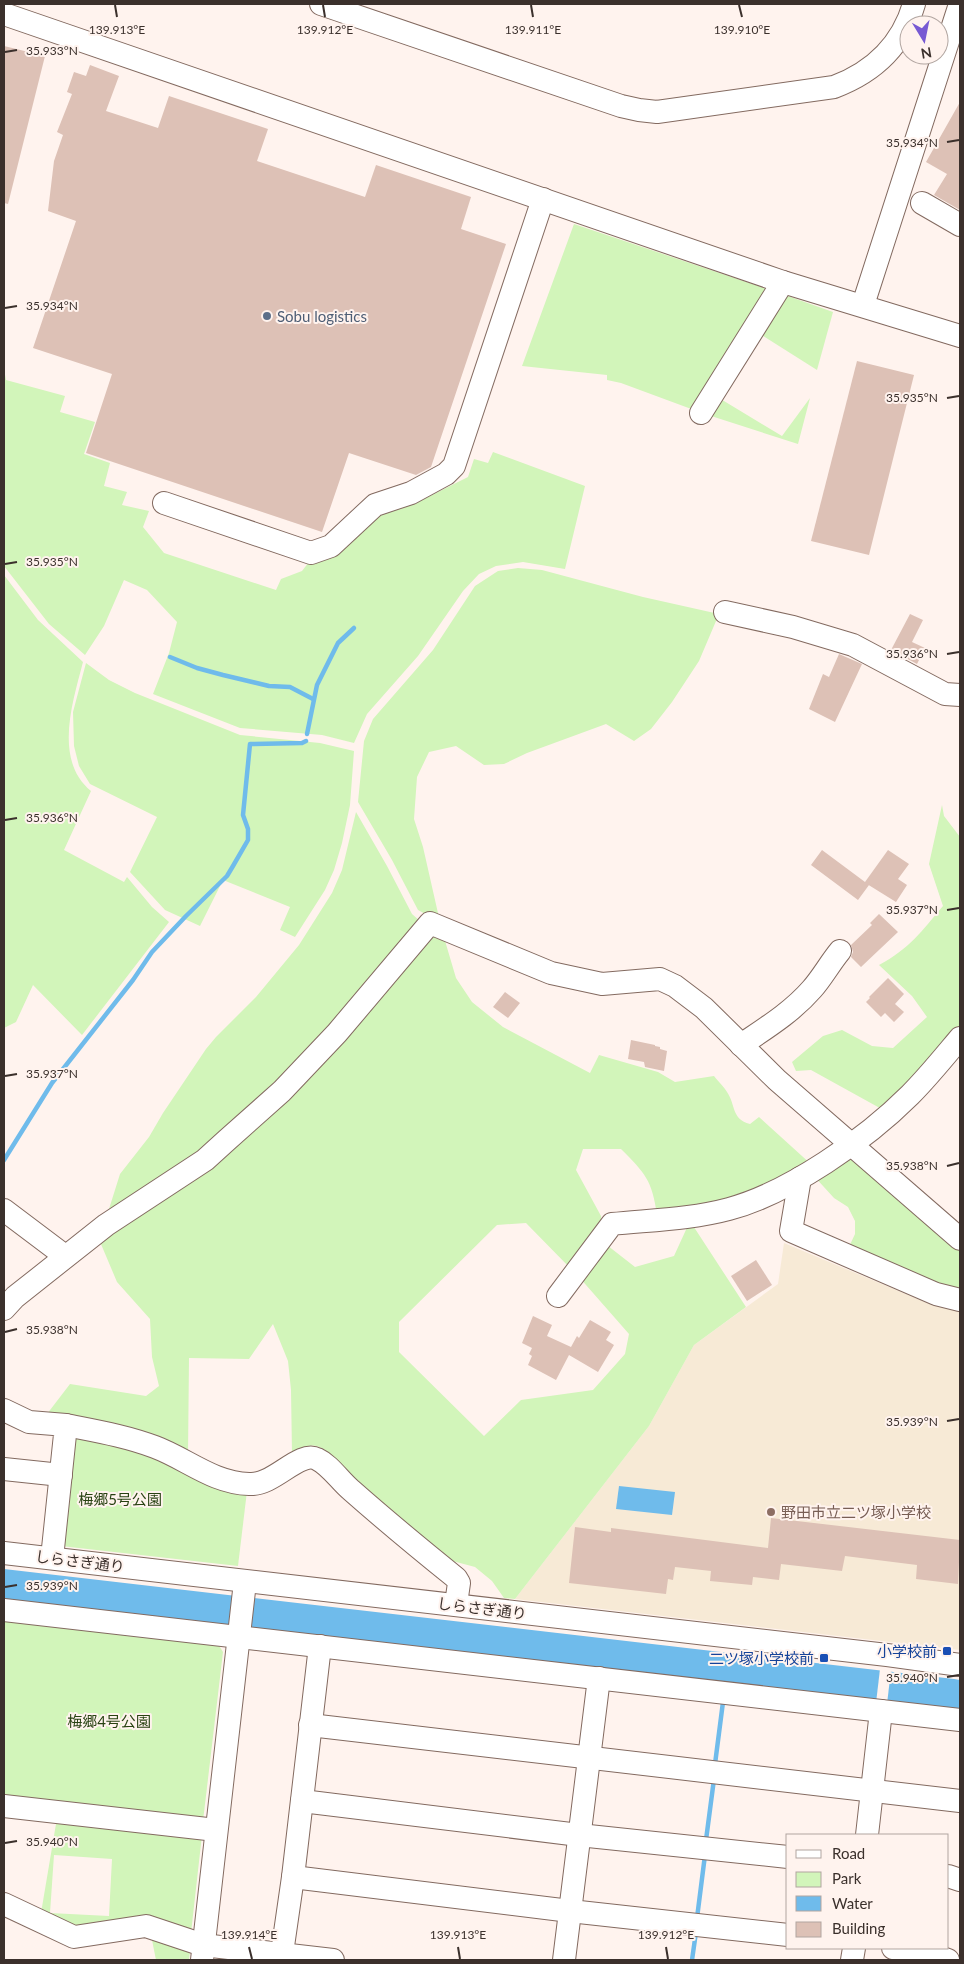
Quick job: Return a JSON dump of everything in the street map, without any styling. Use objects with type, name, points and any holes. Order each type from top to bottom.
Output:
[{"type":"street","points":[[321,4],[621,106],[657,112],[834,87],[852,80],[886,55],[896,43],[904,30],[914,4]]},
{"type":"street","points":[[863,305],[960,4]]},
{"type":"street","points":[[4,14],[783,282],[960,336]]},
{"type":"street","points":[[164,503],[311,552],[331,546],[374,505],[411,493],[446,474],[454,466],[543,199]]},
{"type":"street","points":[[922,203],[960,225]]},
{"type":"street","points":[[701,413],[783,282]]},
{"type":"street","points":[[726,612],[793,627],[853,644],[945,694],[960,695]]},
{"type":"street","points":[[4,1309],[15,1297],[106,1225],[205,1160],[282,1091],[337,1033],[430,923],[551,973],[602,984],[660,979],[675,986],[704,1008],[777,1080],[960,1239]]},
{"type":"street","points":[[741,1044],[768,1027],[794,1007],[813,988],[840,951]]},
{"type":"street","points":[[558,1296],[612,1224],[713,1213],[756,1200],[800,1178],[832,1158],[888,1115],[911,1094],[960,1038]]},
{"type":"street","points":[[800,1178],[791,1231],[936,1294],[960,1300]]},
{"type":"street","points":[[4,1210],[65,1256]]},
{"type":"street","points":[[4,1410],[29,1422],[114,1434],[156,1448],[221,1480],[251,1485],[263,1483],[274,1478],[302,1458],[318,1459],[402,1535],[456,1578],[459,1583],[456,1604]]},
{"type":"street","points":[[52,1558],[66,1426]]},
{"type":"street","points":[[4,1468],[61,1475]]},
{"type":"street","name":"しらさぎ通り","points":[[4,1553],[52,1558],[245,1589],[456,1604],[960,1665]]},
{"type":"street","points":[[202,1953],[245,1589]]},
{"type":"street","points":[[4,1610],[239,1632],[320,1646],[960,1720]]},
{"type":"street","points":[[281,1957],[293,1877],[320,1646]]},
{"type":"street","points":[[564,1960],[599,1678]]},
{"type":"street","points":[[867,1834],[881,1711]]},
{"type":"street","points":[[310,1725],[960,1801]]},
{"type":"street","points":[[302,1801],[579,1835],[786,1857]]},
{"type":"street","points":[[4,1806],[216,1830]]},
{"type":"street","points":[[293,1877],[570,1911],[786,1935]]},
{"type":"street","points":[[4,1904],[74,1937],[146,1926],[202,1953],[333,1960]]},
{"type":"street","points":[[900,1949],[926,1952],[948,1960]]},
{"type":"shaded area","name":"野田市立二ツ塚小学校","points":[[784,1243],[932,1305],[960,1311],[960,1650],[515,1599],[649,1426],[694,1345],[778,1284]]},
{"type":"green space","points":[[574,224],[770,290],[694,410],[621,383],[607,380],[607,375],[522,366]]},
{"type":"green space","points":[[785,295],[833,312],[817,370],[760,334]]},
{"type":"green space","points":[[4,369],[6,380],[65,396],[60,412],[95,422],[84,454],[110,463],[104,486],[127,492],[122,505],[149,511],[143,527],[164,553],[276,590],[281,579],[302,571],[312,558],[376,514],[420,501],[468,477],[474,459],[488,463],[493,452],[585,486],[565,569],[523,562],[496,566],[479,574],[463,591],[418,656],[367,714],[354,743],[322,735],[240,728],[153,694],[169,653],[177,622],[147,590],[124,580],[104,626],[85,655],[49,624],[4,566]]},
{"type":"green space","points":[[719,398],[782,436],[810,398],[798,444],[708,415]]},
{"type":"green space","points":[[518,568],[542,570],[643,597],[719,614],[699,661],[672,702],[651,729],[634,741],[606,724],[527,753],[504,764],[484,765],[456,746],[429,752],[417,777],[414,819],[423,847],[440,922],[418,910],[392,860],[358,802],[364,741],[373,719],[433,650],[475,586],[498,571]]},
{"type":"green space","points":[[4,575],[38,620],[83,662],[71,712],[69,747],[72,763],[79,778],[91,791],[64,850],[124,882],[127,877],[152,907],[169,922],[82,1035],[33,985],[16,1022],[4,1028]]},
{"type":"green space","points":[[86,663],[109,680],[135,693],[240,735],[320,743],[354,751],[350,805],[334,870],[325,890],[295,937],[280,930],[290,907],[223,880],[200,926],[165,910],[130,872],[157,817],[90,784],[79,766],[74,746],[73,712]]},
{"type":"green space","points":[[942,805],[944,816],[960,837],[960,1032],[887,1112],[811,1070],[796,1071],[792,1062],[823,1036],[842,1030],[872,1046],[893,1048],[927,1017],[912,996],[879,965],[907,946],[943,906],[929,864]]},
{"type":"green space","points":[[356,812],[412,914],[420,921],[383,972],[204,1157],[112,1212],[109,1209],[120,1174],[149,1137],[206,1049],[256,997],[299,945],[332,893],[342,870]]},
{"type":"green space","points":[[426,934],[443,934],[456,978],[472,1002],[503,1027],[590,1073],[599,1055],[658,1072],[675,1082],[714,1076],[727,1092],[740,1119],[750,1124],[759,1117],[813,1166],[756,1197],[657,1215],[650,1185],[642,1171],[621,1149],[583,1149],[576,1170],[601,1216],[601,1230],[573,1271],[526,1223],[497,1225],[399,1322],[399,1352],[484,1436],[521,1400],[593,1390],[625,1354],[629,1334],[579,1277],[603,1242],[635,1267],[674,1256],[690,1221],[746,1307],[694,1345],[649,1426],[515,1599],[504,1598],[492,1581],[475,1567],[445,1559],[398,1523],[325,1450],[312,1445],[292,1454],[291,1390],[288,1361],[273,1324],[249,1359],[189,1358],[188,1455],[47,1414],[70,1384],[146,1396],[159,1386],[152,1357],[150,1319],[117,1282],[98,1237],[180,1179]]},
{"type":"green space","points":[[851,1148],[960,1241],[960,1291],[848,1249],[855,1234],[855,1221],[848,1207],[834,1198],[813,1175]]},
{"type":"green space","name":"梅郷5号公園","points":[[73,1433],[92,1436],[247,1491],[238,1566],[61,1546]]},
{"type":"green space","name":"梅郷4号公園","points":[[4,1619],[218,1644],[223,1652],[203,1821],[4,1799]]},
{"type":"green space","points":[[57,1818],[202,1835],[191,1933],[75,1930],[41,1913]],"holes":[[[54,1855],[112,1859],[109,1916],[50,1913]]]},
{"type":"green space","points":[[151,1935],[190,1951],[189,1960],[156,1960]]},
{"type":"water","points":[[619,1486],[675,1492],[672,1515],[616,1509]]},
{"type":"water","points":[[4,1569],[954,1679],[960,1680],[960,1710],[4,1600]]},
{"type":"pier","points":[[880,1669],[891,1670],[887,1704],[876,1703]]},
{"type":"building","points":[[4,46],[45,56],[8,204],[4,203]]},
{"type":"building","points":[[90,65],[119,76],[106,111],[158,128],[169,96],[268,129],[257,161],[365,197],[376,165],[471,197],[461,229],[506,244],[431,467],[416,475],[349,453],[322,532],[86,453],[112,374],[33,348],[76,221],[48,211],[54,161],[63,135],[57,132],[72,94],[67,92],[74,72],[86,76]]},
{"type":"building","points":[[960,102],[960,210],[934,195],[947,174],[926,162]]},
{"type":"building","points":[[857,361],[914,375],[869,555],[811,541]]},
{"type":"building","points":[[910,614],[923,620],[912,642],[925,648],[917,664],[891,650]]},
{"type":"building","points":[[839,654],[862,664],[835,722],[809,709],[823,674],[829,677]]},
{"type":"building","points":[[822,850],[865,882],[888,850],[909,864],[898,879],[907,885],[896,902],[869,885],[858,900],[811,865]]},
{"type":"building","points":[[879,914],[898,932],[861,967],[851,957],[853,952],[851,945],[872,925],[870,923]]},
{"type":"building","points":[[888,978],[904,994],[895,1004],[904,1012],[894,1022],[885,1013],[881,1017],[866,1002]]},
{"type":"building","points":[[505,992],[520,1003],[508,1018],[493,1007]]},
{"type":"building","points":[[631,1040],[655,1045],[667,1051],[664,1071],[645,1067],[644,1062],[628,1059]]},
{"type":"building","points":[[756,1260],[772,1285],[747,1301],[731,1276]]},
{"type":"building","points":[[533,1316],[552,1325],[547,1336],[571,1347],[590,1320],[611,1332],[606,1340],[614,1345],[598,1372],[569,1355],[556,1380],[528,1365],[532,1356],[529,1354],[532,1348],[522,1343]]},
{"type":"building","points":[[771,1518],[960,1540],[958,1584],[916,1579],[917,1565],[845,1556],[842,1571],[781,1564],[779,1580],[753,1577],[752,1585],[710,1581],[711,1571],[675,1567],[673,1580],[668,1579],[666,1594],[569,1583],[575,1527],[611,1532],[611,1528],[768,1548]]},
{"type":"waterway","points":[[307,734],[317,685],[338,643],[354,628]]},
{"type":"waterway","points":[[170,657],[197,668],[223,675],[269,686],[290,687],[313,699]]},
{"type":"waterway","points":[[4,1160],[52,1083],[133,980],[152,952],[227,876],[233,866],[248,840],[248,829],[243,815],[250,744],[302,743],[306,741]]},
{"type":"waterway","points":[[715,1764],[723,1702]]},
{"type":"waterway","points":[[706,1840],[714,1779]]},
{"type":"waterway","points":[[697,1918],[705,1855]]},
{"type":"waterway","points":[[692,1960],[696,1932]]},
{"type":"place","name":"Sobu logistics","points":[[267,316]]},
{"type":"place","name":"野田市立二ツ塚小学校","points":[[771,1512]]},
{"type":"place","name":"小学校前","points":[[947,1651]]},
{"type":"place","name":"二ツ塚小学校前","points":[[824,1658]]}]
